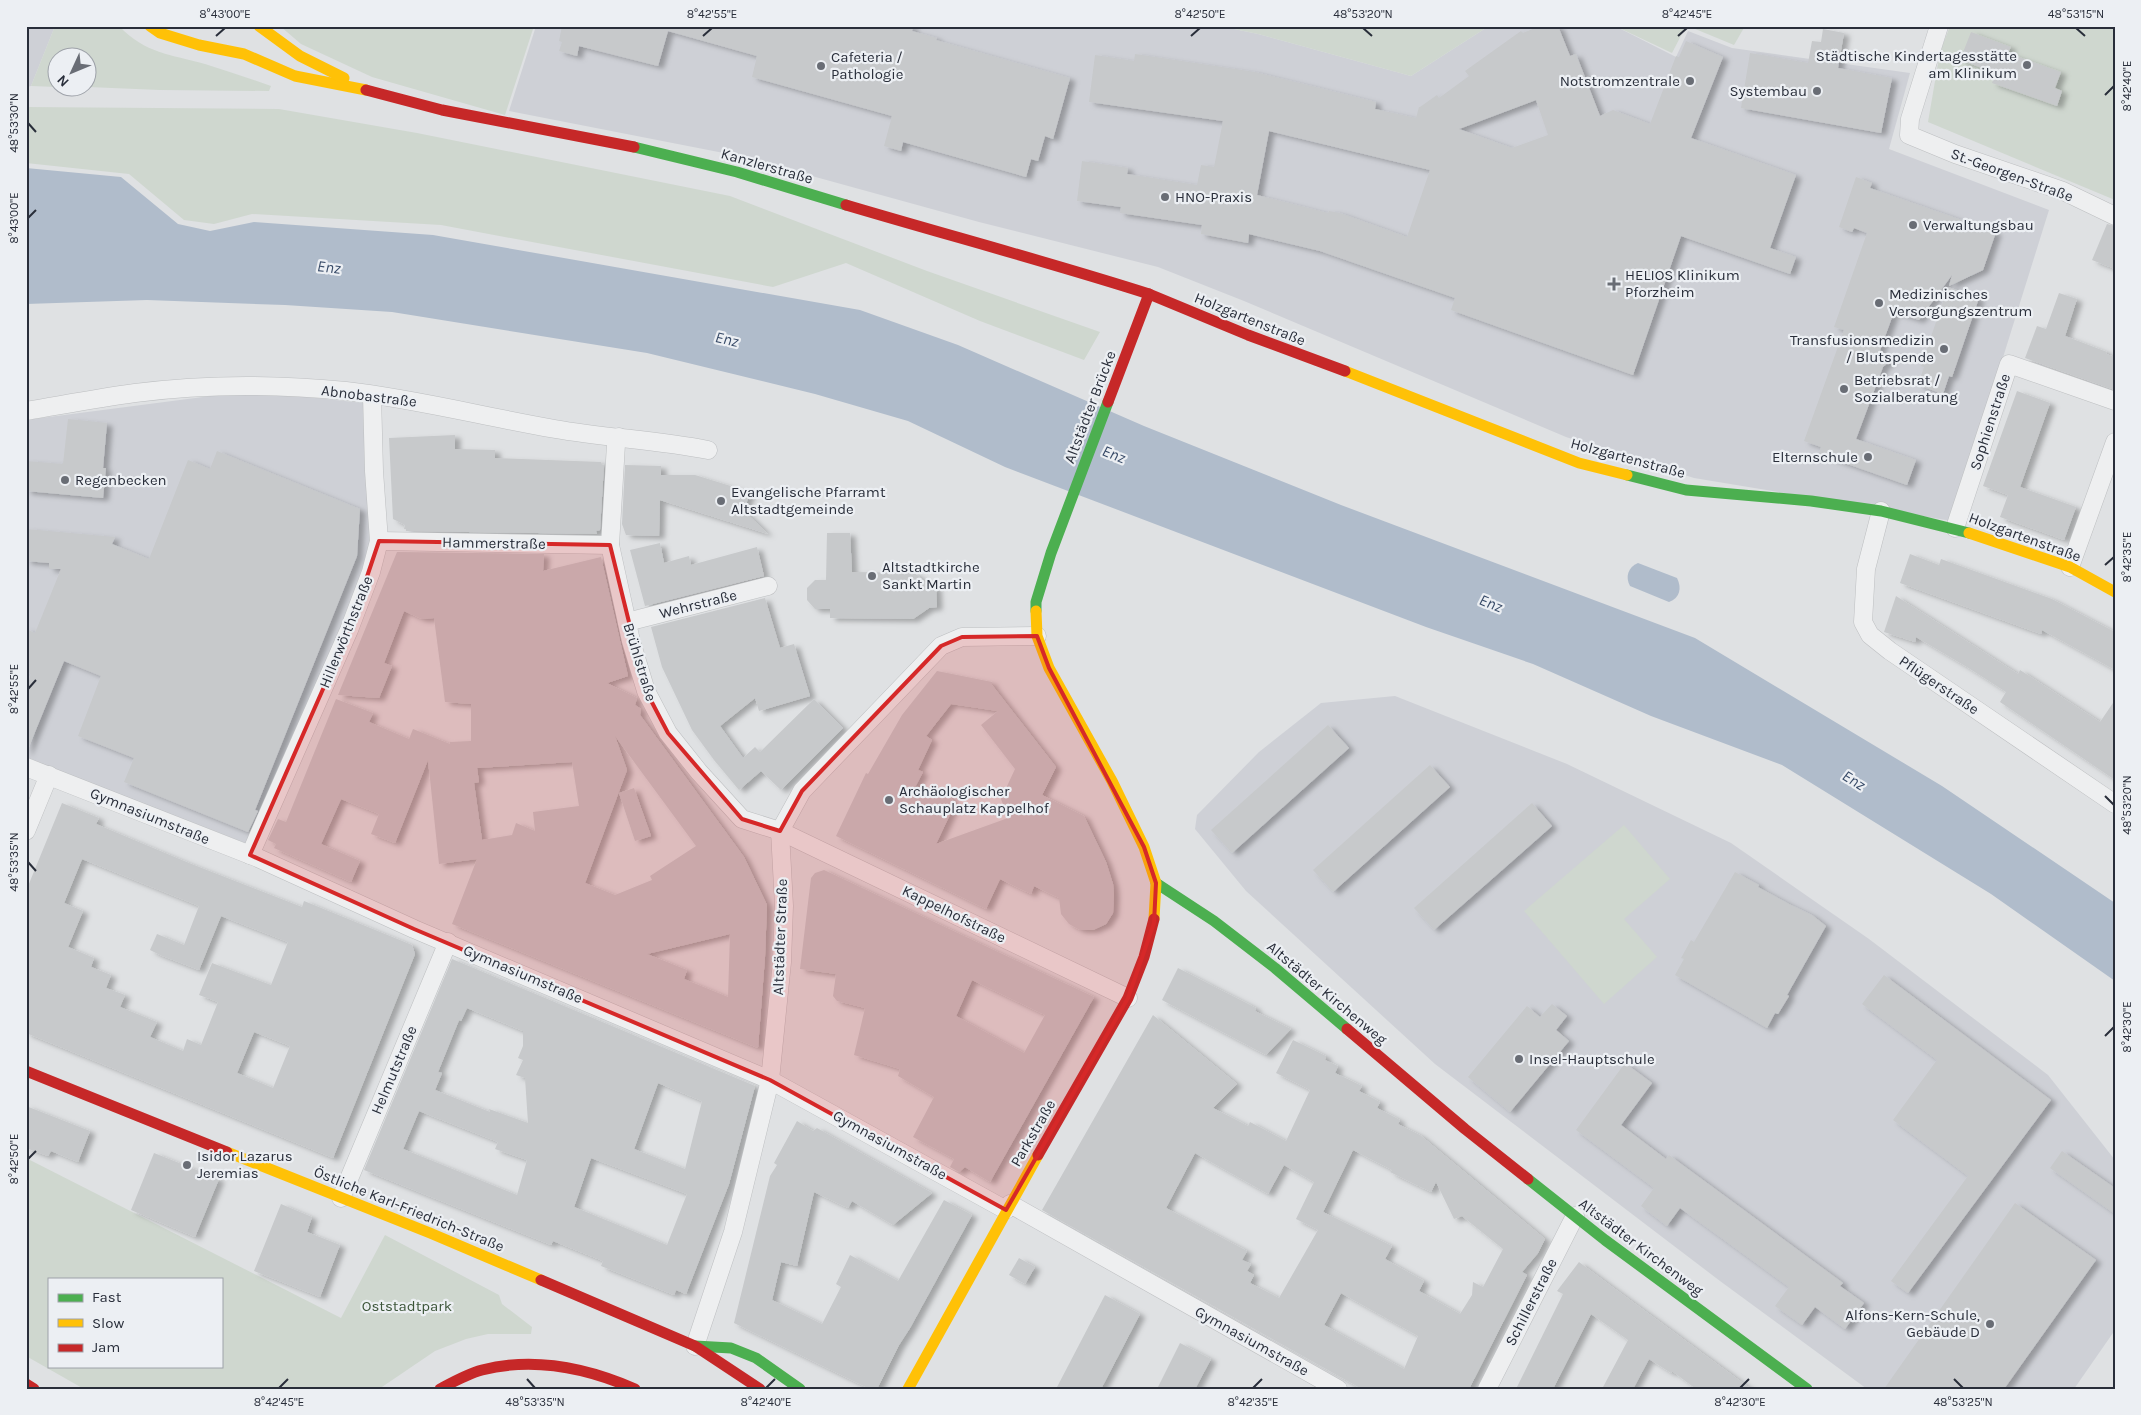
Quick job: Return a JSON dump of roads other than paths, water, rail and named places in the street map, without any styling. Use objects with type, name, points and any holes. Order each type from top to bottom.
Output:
[{"type":"main road","name":"Kanzlerstraße","points":[[150,26],[160,33],[199,45],[244,54],[294,76],[371,91],[442,110],[658,152],[737,172],[1025,258],[1061,266],[1148,294]]},
{"type":"main road","name":"Kanzlerstraße","points":[[259,26],[300,56],[371,91]]},
{"type":"main road","name":"Altstädter Brücke","points":[[1037,636],[1036,602],[1052,550],[1148,294]]},
{"type":"main road","name":"Holzgartenstraße","points":[[1148,294],[1248,335],[1427,402],[1463,419],[1579,463],[1686,490],[1768,496],[1882,511],[1956,528],[2070,567],[2115,592]]},
{"type":"main road","points":[[1037,636],[1049,668],[1129,815],[1144,847],[1156,883]]},
{"type":"main road","name":"Parkstraße","points":[[908,1389],[1008,1207],[1128,998],[1142,964],[1154,923],[1156,883]]},
{"type":"main road","name":"Altstädter Kirchenweg","points":[[1156,883],[1214,921],[1275,968],[1465,1129],[1638,1266],[1807,1389]]},
{"type":"main road","name":"Östliche Karl-Friedrich-Straße","points":[[26,1071],[430,1233],[695,1346],[760,1389]]},
{"type":"main road","name":"Östliche Karl-Friedrich-Straße","points":[[695,1346],[731,1348],[756,1358],[800,1389]]},
{"type":"main road","points":[[440,1389],[482,1370],[529,1365],[585,1370],[635,1389]]},
{"type":"main road","points":[[26,1384],[34,1389]]},
{"type":"street","name":"St.-Georgen-Straße","points":[[1939,26],[1910,119],[1909,135],[1955,154],[2063,190],[2115,216]]},
{"type":"street","name":"Sophienstraße","points":[[1956,528],[2009,364],[2115,401]]},
{"type":"street","name":"Abnobastraße","points":[[26,412],[137,393],[245,386],[318,389],[428,404],[552,429],[673,443],[708,450]]},
{"type":"street","name":"Hillerwörthstraße","points":[[250,855],[349,630],[371,572],[378,541],[372,395]]},
{"type":"street","name":"Brühlstraße","points":[[619,437],[616,444],[610,545],[627,622],[646,691],[668,733],[699,772],[742,819],[780,831]]},
{"type":"street","points":[[2070,567],[2115,442]]},
{"type":"street","name":"Pflügerstraße","points":[[1882,511],[1866,569],[1863,622],[1870,636],[1890,652],[2115,804]]},
{"type":"street","name":"Hammerstraße","points":[[378,541],[610,545]]},
{"type":"street","name":"Wehrstraße","points":[[627,622],[768,586]]},
{"type":"street","points":[[780,831],[802,792],[941,646],[962,637],[1037,636]]},
{"type":"street","name":"Gymnasiumstraße","points":[[26,766],[250,855],[414,929],[770,1080],[1008,1207],[1338,1389]]},
{"type":"street","points":[[26,831],[49,776]]},
{"type":"street","name":"Kappelhofstraße","points":[[780,831],[1128,998]]},
{"type":"street","name":"Altstädter Straße","points":[[695,1346],[733,1232],[770,1080],[783,934],[784,906],[780,831]]},
{"type":"street","name":"Helmutstraße","points":[[341,1198],[448,942]]},
{"type":"street","name":"Schillerstraße","points":[[1487,1389],[1575,1216]]},
{"type":"water","name":"Enz","points":[[26,168],[121,177],[178,224],[210,231],[254,222],[433,235],[860,310],[958,345],[1144,426],[1341,505],[1695,638],[1942,786],[2115,903],[2115,981],[1991,894],[1782,765],[1651,716],[1533,664],[1426,627],[1005,467],[908,421],[815,394],[647,353],[392,312],[285,305],[147,300],[26,304]]},
{"type":"water","points":[[1638,563],[1677,578],[1680,589],[1676,598],[1669,602],[1630,586],[1628,573]]},
{"type":"place","name":"Städtische Kindertagesstätte am Klinikum","points":[[2027,65]]},
{"type":"place","name":"Cafeteria / Pathologie","points":[[821,66]]},
{"type":"place","name":"Notstromzentrale","points":[[1690,81]]},
{"type":"place","name":"Systembau","points":[[1817,91]]},
{"type":"place","name":"HNO-Praxis","points":[[1165,197]]},
{"type":"place","name":"Verwaltungsbau","points":[[1913,225]]},
{"type":"place","name":"HELIOS Klinikum Pforzheim","points":[[1614,284]]},
{"type":"place","name":"Medizinisches Versorgungszentrum","points":[[1879,303]]},
{"type":"place","name":"Transfusionsmedizin / Blutspende","points":[[1944,349]]},
{"type":"place","name":"Betriebsrat / Sozialberatung","points":[[1844,389]]},
{"type":"place","name":"Elternschule","points":[[1868,457]]},
{"type":"place","name":"Regenbecken","points":[[65,480]]},
{"type":"place","name":"Evangelische Pfarramt Altstadtgemeinde","points":[[721,501]]},
{"type":"place","name":"Altstadtkirche Sankt Martin","points":[[872,576]]},
{"type":"place","name":"Archäologischer Schauplatz Kappelhof","points":[[889,800]]},
{"type":"place","name":"Insel-Hauptschule","points":[[1519,1059]]},
{"type":"place","name":"Isidor Lazarus Jeremias","points":[[187,1165]]},
{"type":"place","name":"Alfons-Kern-Schule, Gebäude D","points":[[1990,1324]]},
{"type":"park label","name":"Oststadtpark","points":[[407,1306]]}]
